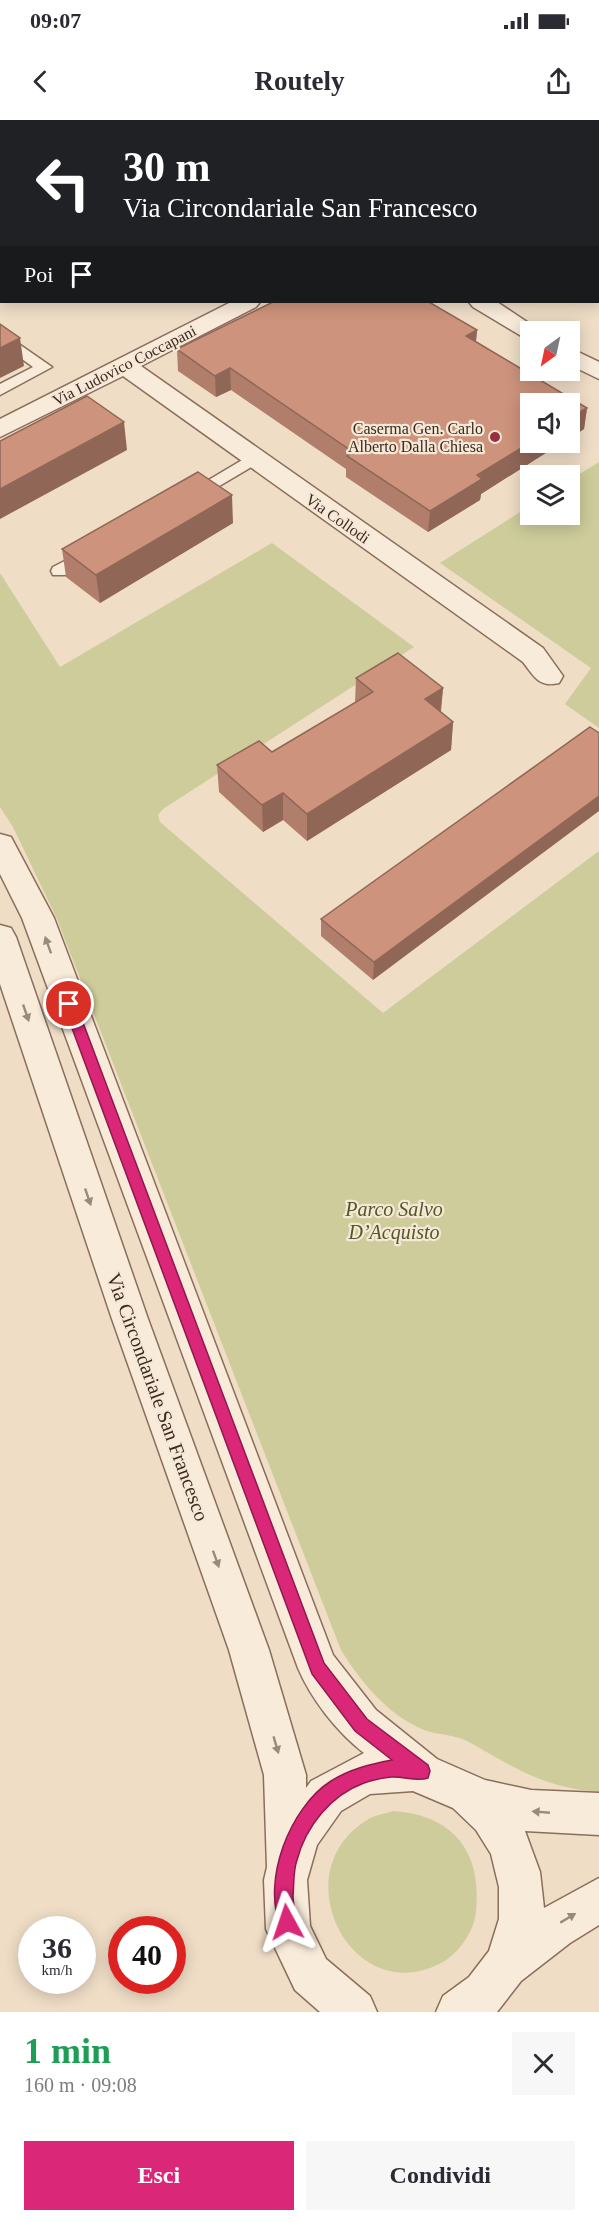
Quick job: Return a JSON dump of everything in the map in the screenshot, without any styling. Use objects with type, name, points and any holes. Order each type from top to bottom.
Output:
[{"type":"street","name":"Via Ludovico Coccapani","points":[[0,429],[246,303]]},
{"type":"street","points":[[483,303],[520,325]]},
{"type":"street","points":[[580,361],[599,372]]},
{"type":"street","name":"Via Collodi","points":[[123,365],[533,655],[549,676]]},
{"type":"street","points":[[0,845],[38,918],[318,1668],[361,1725],[422,1771]]},
{"type":"street","name":"Via Circondariale San Francesco","points":[[0,937],[130,1319],[249,1650],[285,1775],[287,1862]]},
{"type":"street","points":[[346,2010],[312,1977],[292,1941],[284,1901],[287,1862],[298,1832],[315,1807],[337,1787],[364,1774],[392,1768],[422,1771],[450,1781],[476,1798],[501,1828],[519,1876],[522,1906],[519,1927],[484,1995]]},
{"type":"street","points":[[476,1798],[531,1811],[599,1814]]},
{"type":"street","points":[[484,1995],[554,1926],[599,1900]]},
{"type":"lane","points":[[0,336],[44,367],[0,390]]},
{"type":"lane","points":[[177,503],[255,458]]},
{"type":"lane","points":[[59,571],[108,543]]},
{"type":"green space","points":[[599,462],[599,728],[565,704],[591,668],[440,563],[520,512],[520,525],[580,525],[580,474]]},
{"type":"green space","name":"Parco Salvo D’Acquisto","points":[[272,543],[414,647],[163,809],[158,815],[160,822],[383,1013],[599,851],[599,1792],[545,1781],[515,1768],[467,1741],[413,1725],[388,1708],[377,1697],[341,1650],[57,919],[13,827],[0,807],[0,573],[60,667]]},
{"type":"green space","points":[[393,1811],[432,1820],[459,1840],[468,1854],[477,1890],[473,1926],[460,1947],[443,1962],[410,1972],[381,1968],[357,1953],[339,1930],[330,1901],[330,1872],[342,1843],[367,1820]]},
{"type":"building","points":[[271,303],[431,303],[477,330],[466,336],[520,368],[520,381],[542,381],[562,393],[520,393],[520,449],[477,475],[482,479],[430,511],[347,456],[353,452],[230,368],[215,376],[177,349]]},
{"type":"building","points":[[0,324],[20,338],[0,348]]},
{"type":"building","points":[[87,396],[124,422],[0,489],[0,441]]},
{"type":"building","points":[[580,404],[587,408],[580,412]]},
{"type":"building","points":[[198,472],[232,495],[96,575],[62,549]]},
{"type":"building","points":[[398,653],[443,688],[425,699],[453,722],[307,814],[283,793],[262,805],[217,765],[259,741],[272,752],[373,692],[356,678]]},
{"type":"building","points":[[590,727],[599,733],[599,796],[374,962],[321,919]]},
{"type":"place","name":"Caserma Gen. Carlo Alberto Dalla Chiesa","points":[[495,437]]},
{"type":"route","points":[[69,1004],[318,1668],[361,1725],[422,1771],[392,1768],[364,1774],[337,1787],[315,1807],[298,1832],[287,1862],[284,1901],[287,1922]]}]
